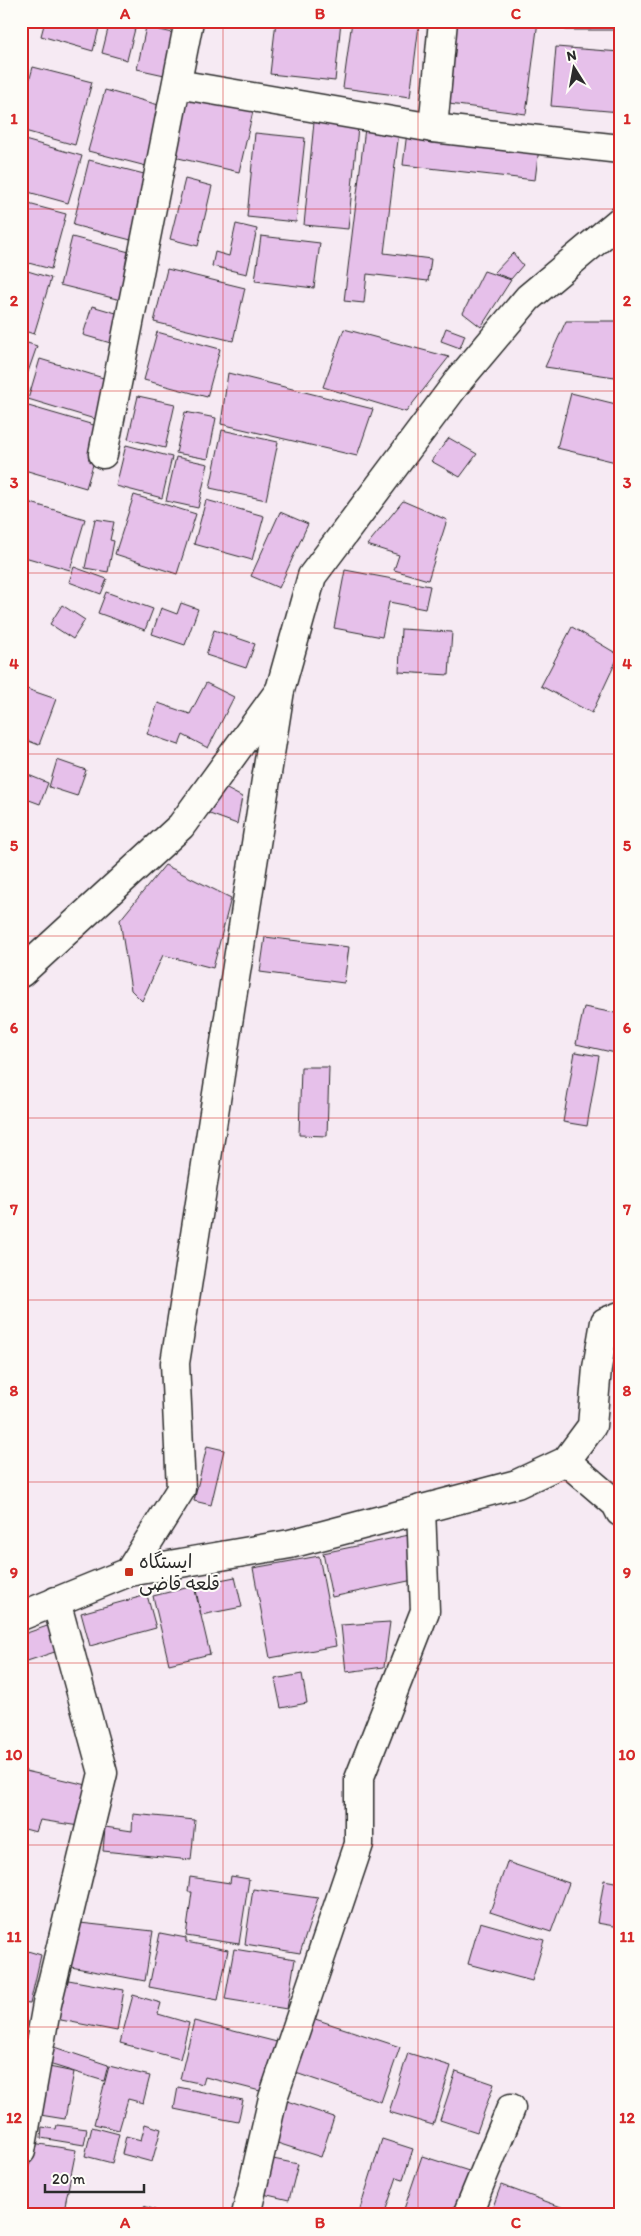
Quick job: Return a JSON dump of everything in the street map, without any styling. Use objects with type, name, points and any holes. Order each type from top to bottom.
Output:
[{"type":"street","points":[[103,454],[189,21]]},
{"type":"street","points":[[433,128],[443,21]]},
{"type":"street","points":[[177,84],[433,128],[620,149]]},
{"type":"street","points":[[129,1572],[181,1489],[175,1363],[280,690],[312,576],[460,380],[528,298],[620,221]]},
{"type":"street","points":[[21,973],[180,826],[280,690]]},
{"type":"street","points":[[21,1616],[129,1572],[290,1544],[517,1484],[566,1461],[592,1426],[597,1368],[605,1322],[620,1316]]},
{"type":"street","points":[[566,1461],[616,1504],[620,1512]]},
{"type":"street","points":[[246,2215],[273,2098],[359,1844],[359,1779],[425,1612],[421,1509]]},
{"type":"street","points":[[21,2150],[47,2004],[103,1774],[56,1602]]},
{"type":"street","points":[[467,2215],[511,2108]]},
{"type":"building","points":[[45,21],[101,21],[93,51],[41,36]]},
{"type":"building","points":[[110,21],[137,21],[127,60],[102,53]]},
{"type":"building","points":[[276,21],[341,21],[335,81],[270,74]]},
{"type":"building","points":[[352,21],[391,21],[419,25],[410,97],[343,88]]},
{"type":"building","points":[[451,21],[538,21],[526,114],[449,104],[448,48]]},
{"type":"building","points":[[566,21],[620,21],[620,30],[566,30]]},
{"type":"building","points":[[146,27],[178,34],[169,76],[137,69]]},
{"type":"building","points":[[556,47],[620,52],[620,112],[551,106]]},
{"type":"building","points":[[33,67],[92,82],[75,145],[21,130],[21,111]]},
{"type":"building","points":[[105,90],[166,107],[150,167],[88,151]]},
{"type":"building","points":[[189,92],[254,107],[239,172],[174,157]]},
{"type":"building","points":[[314,122],[358,127],[348,229],[304,225]]},
{"type":"building","points":[[365,128],[399,132],[384,253],[431,259],[428,281],[367,274],[364,303],[344,301]]},
{"type":"building","points":[[407,132],[539,148],[535,180],[403,165]]},
{"type":"building","points":[[255,133],[305,138],[296,222],[247,217]]},
{"type":"building","points":[[21,139],[82,156],[68,203],[21,190]]},
{"type":"building","points":[[89,160],[148,175],[131,240],[73,225]]},
{"type":"building","points":[[185,179],[212,186],[198,246],[170,239]]},
{"type":"building","points":[[21,202],[66,214],[51,269],[21,261]]},
{"type":"building","points":[[236,224],[257,229],[247,274],[212,266],[215,252],[229,256]]},
{"type":"building","points":[[261,236],[320,243],[314,288],[255,281]]},
{"type":"building","points":[[72,237],[133,253],[121,300],[60,285]]},
{"type":"building","points":[[513,253],[523,265],[511,279],[494,273]]},
{"type":"building","points":[[21,269],[51,278],[34,334],[21,330]]},
{"type":"building","points":[[167,269],[245,288],[233,341],[154,322]]},
{"type":"building","points":[[484,271],[511,280],[481,327],[463,313]]},
{"type":"building","points":[[92,306],[123,315],[114,344],[83,335]]},
{"type":"building","points":[[566,321],[620,321],[620,358],[615,377],[545,367]]},
{"type":"building","points":[[446,328],[465,335],[460,348],[441,341]]},
{"type":"building","points":[[344,329],[449,357],[406,412],[323,387]]},
{"type":"building","points":[[157,332],[220,349],[207,397],[144,380]]},
{"type":"building","points":[[21,341],[37,346],[21,392]]},
{"type":"building","points":[[40,359],[110,380],[98,420],[28,399]]},
{"type":"building","points":[[228,373],[373,409],[357,456],[221,424]]},
{"type":"building","points":[[571,393],[620,405],[620,463],[557,448]]},
{"type":"building","points":[[138,396],[175,404],[165,448],[128,439]]},
{"type":"building","points":[[25,405],[104,428],[86,488],[21,469],[21,419]]},
{"type":"building","points":[[185,412],[216,418],[208,459],[176,453]]},
{"type":"building","points":[[222,430],[278,442],[266,500],[210,488]]},
{"type":"building","points":[[449,438],[477,454],[460,477],[431,461]]},
{"type":"building","points":[[126,445],[172,457],[162,498],[116,486]]},
{"type":"building","points":[[176,457],[208,464],[198,508],[166,501]]},
{"type":"building","points":[[134,495],[196,514],[177,574],[115,554]]},
{"type":"building","points":[[21,500],[85,519],[70,570],[21,556]]},
{"type":"building","points":[[206,500],[264,516],[252,560],[194,544]]},
{"type":"building","points":[[403,501],[447,520],[428,580],[394,570],[399,555],[367,545]]},
{"type":"building","points":[[280,512],[308,524],[279,588],[251,576]]},
{"type":"building","points":[[95,519],[114,522],[110,540],[114,541],[108,572],[85,568]]},
{"type":"building","points":[[74,567],[107,579],[101,594],[69,582]]},
{"type":"building","points":[[345,570],[430,586],[425,609],[389,602],[382,637],[334,628]]},
{"type":"building","points":[[106,592],[153,609],[145,630],[98,613]]},
{"type":"building","points":[[181,603],[198,609],[185,645],[152,634],[161,608],[177,614]]},
{"type":"building","points":[[62,605],[85,620],[73,639],[50,624]]},
{"type":"building","points":[[572,627],[619,655],[592,713],[541,686]]},
{"type":"building","points":[[401,629],[452,632],[449,675],[399,672]]},
{"type":"building","points":[[214,630],[255,644],[246,668],[206,655]]},
{"type":"building","points":[[206,683],[234,697],[208,748],[183,735],[179,745],[147,734],[158,703],[190,714]]},
{"type":"building","points":[[21,687],[56,699],[39,745],[21,738]]},
{"type":"building","points":[[57,760],[86,770],[77,796],[49,787]]},
{"type":"building","points":[[21,772],[48,783],[40,804],[21,797]]},
{"type":"building","points":[[225,788],[242,797],[237,824],[207,813]]},
{"type":"building","points":[[165,865],[231,898],[213,968],[163,955],[142,1001],[131,990],[120,920]]},
{"type":"building","points":[[265,937],[349,947],[344,983],[260,972]]},
{"type":"building","points":[[584,1007],[620,1014],[620,1054],[576,1044]]},
{"type":"building","points":[[575,1052],[599,1056],[587,1126],[563,1122]]},
{"type":"building","points":[[301,1067],[329,1067],[327,1136],[299,1135]]},
{"type":"building","points":[[207,1446],[224,1450],[211,1505],[194,1501]]},
{"type":"building","points":[[409,1535],[418,1579],[332,1597],[323,1553]]},
{"type":"building","points":[[319,1556],[336,1646],[270,1658],[253,1568]]},
{"type":"building","points":[[235,1577],[242,1607],[201,1615],[195,1585]]},
{"type":"building","points":[[194,1586],[210,1654],[169,1664],[153,1596]]},
{"type":"building","points":[[147,1595],[156,1628],[90,1646],[81,1613]]},
{"type":"building","points":[[59,1622],[67,1648],[21,1663],[21,1635]]},
{"type":"building","points":[[390,1622],[384,1667],[346,1672],[341,1625]]},
{"type":"building","points":[[302,1674],[307,1703],[281,1708],[275,1679]]},
{"type":"building","points":[[21,1770],[87,1785],[79,1826],[40,1820],[36,1832],[21,1828]]},
{"type":"building","points":[[133,1814],[195,1820],[191,1860],[103,1851],[105,1827],[132,1831]]},
{"type":"building","points":[[507,1862],[569,1883],[551,1932],[490,1912]]},
{"type":"building","points":[[231,1876],[249,1879],[239,1944],[186,1936],[192,1892],[188,1892],[190,1877],[230,1883]]},
{"type":"building","points":[[604,1880],[620,1883],[620,1927],[597,1923]]},
{"type":"building","points":[[253,1889],[318,1898],[300,1953],[245,1944]]},
{"type":"building","points":[[480,1922],[544,1940],[532,1981],[468,1964]]},
{"type":"building","points":[[80,1923],[153,1931],[145,1981],[71,1967]]},
{"type":"building","points":[[160,1933],[186,1938],[186,1942],[228,1950],[218,2000],[149,1987]]},
{"type":"building","points":[[21,1949],[41,1955],[30,2004],[21,2003]]},
{"type":"building","points":[[234,1949],[295,1959],[287,2009],[225,1999]]},
{"type":"building","points":[[63,1979],[124,1990],[117,2031],[56,2019]]},
{"type":"building","points":[[133,1995],[161,2003],[158,2014],[189,2023],[180,2059],[120,2043]]},
{"type":"building","points":[[306,2016],[400,2047],[381,2102],[287,2070]]},
{"type":"building","points":[[194,2021],[277,2042],[264,2092],[205,2077],[203,2084],[180,2079]]},
{"type":"building","points":[[54,2047],[108,2065],[104,2081],[49,2064]]},
{"type":"building","points":[[408,2053],[451,2066],[433,2125],[389,2112]]},
{"type":"building","points":[[109,2066],[150,2076],[143,2103],[128,2099],[119,2130],[94,2124]]},
{"type":"building","points":[[49,2067],[74,2072],[65,2119],[40,2115]]},
{"type":"building","points":[[456,2071],[494,2084],[477,2132],[440,2120]]},
{"type":"building","points":[[178,2087],[243,2100],[238,2122],[174,2109]]},
{"type":"building","points":[[284,2100],[334,2117],[321,2157],[271,2141]]},
{"type":"building","points":[[145,2124],[161,2129],[152,2162],[122,2154],[126,2136],[141,2140]]},
{"type":"building","points":[[57,2125],[87,2129],[84,2145],[41,2138],[42,2127],[56,2129]]},
{"type":"building","points":[[92,2127],[119,2134],[112,2163],[85,2156]]},
{"type":"building","points":[[382,2139],[413,2149],[403,2179],[397,2177],[384,2215],[358,2215]]},
{"type":"building","points":[[33,2143],[76,2150],[63,2215],[21,2209]]},
{"type":"building","points":[[422,2156],[472,2172],[458,2215],[402,2215]]},
{"type":"building","points":[[268,2158],[298,2164],[289,2200],[259,2193]]},
{"type":"building","points":[[501,2185],[564,2208],[561,2215],[490,2215]]},
{"type":"building","points":[[144,2206],[168,2215],[140,2215]]},
{"type":"building","points":[[565,2210],[578,2215],[563,2215]]},
{"type":"place","name":"ایستگاه قلعه قاضی","points":[[129,1572]]}]
